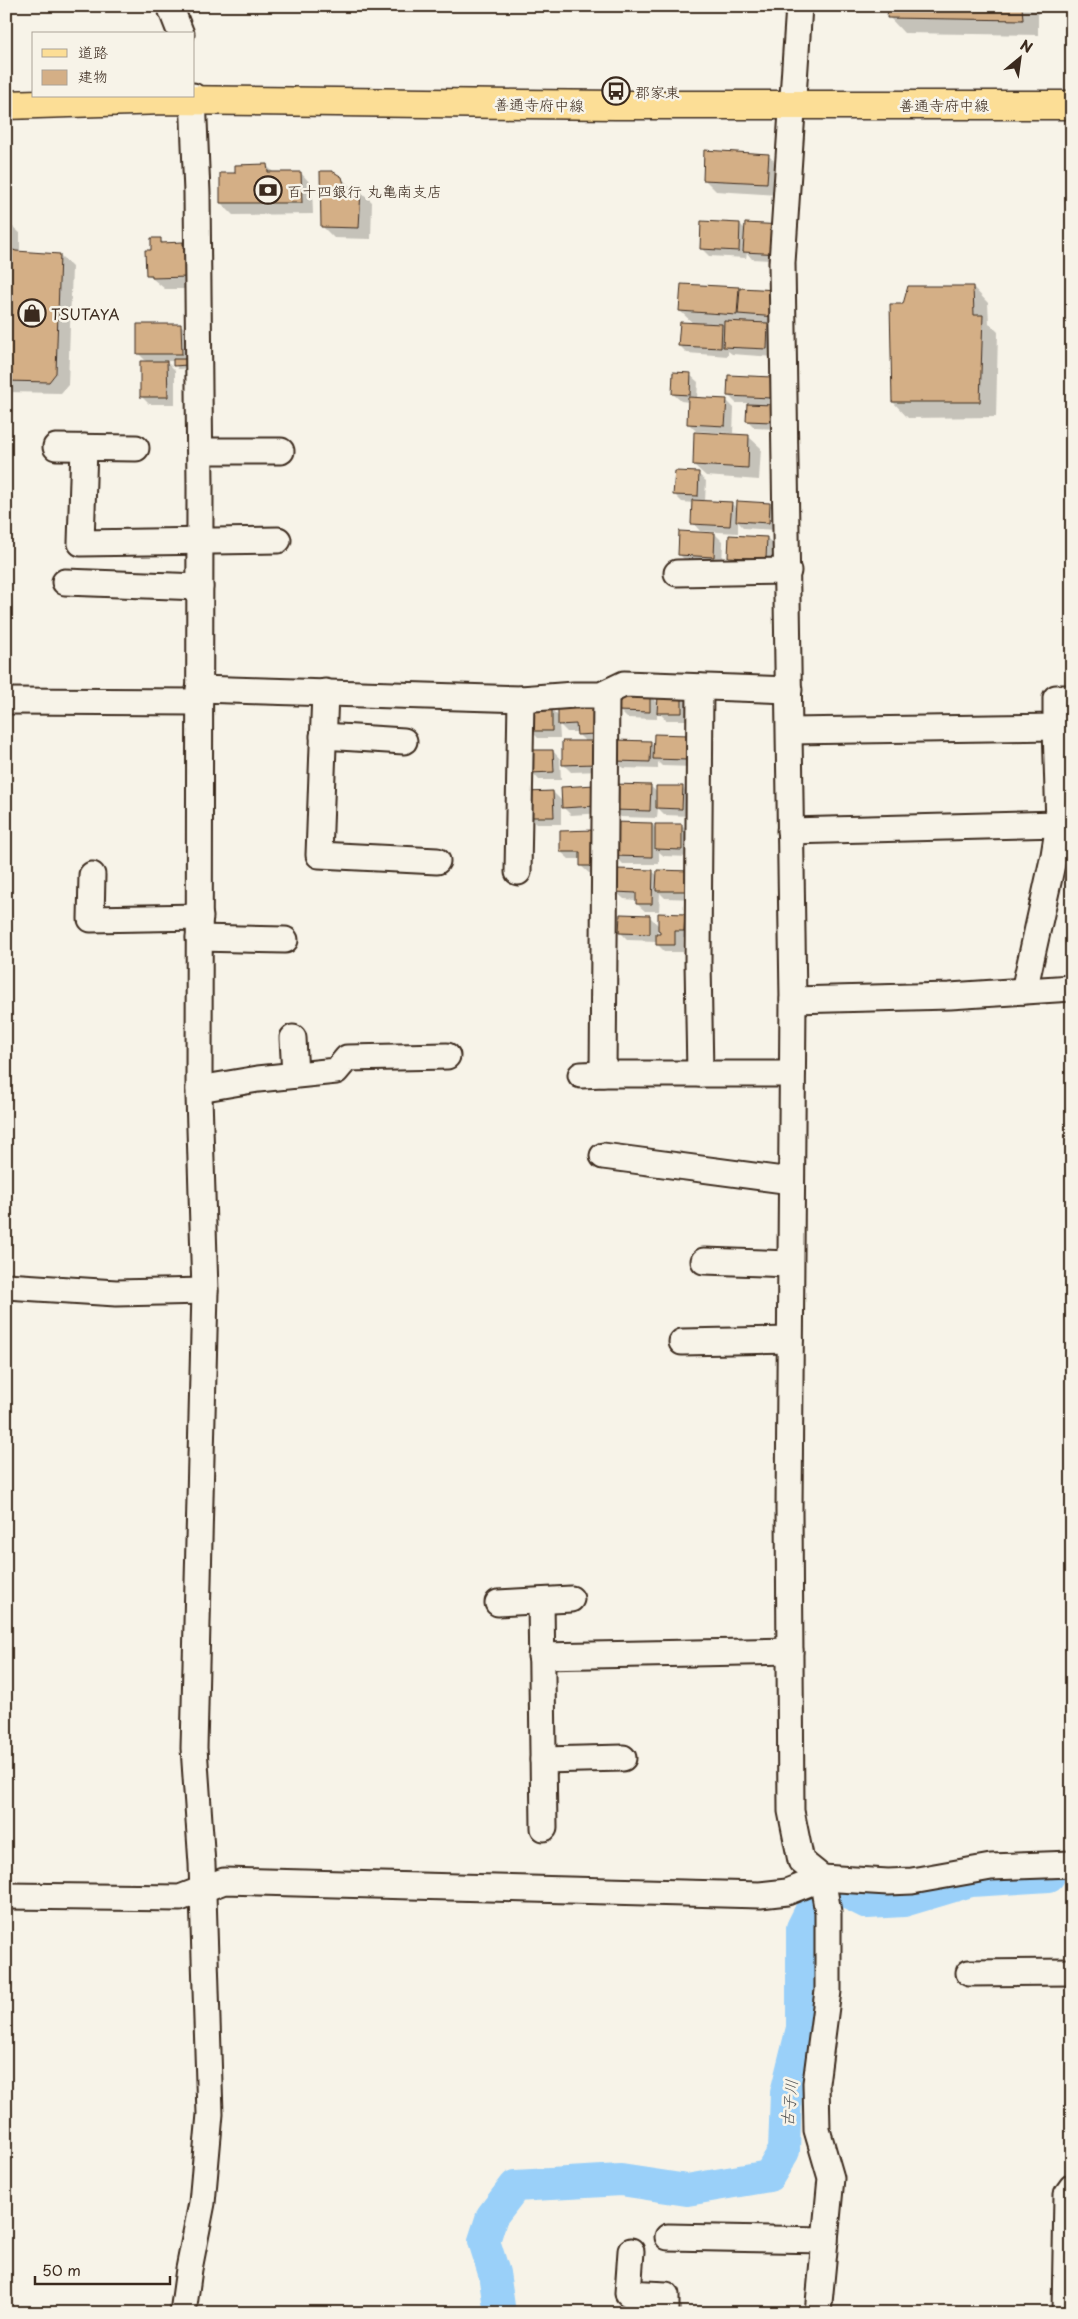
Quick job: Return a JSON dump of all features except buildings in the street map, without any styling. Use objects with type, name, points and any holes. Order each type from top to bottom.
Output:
[{"type":"main road","name":"善通寺府中線","points":[[6,105],[193,98],[606,105],[1072,105]]},
{"type":"street","points":[[170,6],[181,32]]},
{"type":"street","points":[[799,6],[782,264],[793,1000],[790,1264],[791,1811],[801,1861],[823,1882],[828,1912],[828,1991],[816,2083],[817,2130],[831,2178],[818,2313]]},
{"type":"street","points":[[183,2313],[189,2269],[202,2202],[210,2114],[203,1888],[194,1748],[205,1291],[199,1089],[200,451],[197,193],[193,98]]},
{"type":"street","points":[[56,447],[136,448]]},
{"type":"street","points":[[84,447],[81,543],[278,540]]},
{"type":"street","points":[[200,451],[281,451]]},
{"type":"street","points":[[678,573],[788,571]]},
{"type":"street","points":[[65,582],[200,587]]},
{"type":"street","points":[[6,701],[324,692],[521,699],[574,694],[602,695],[624,684],[789,690]]},
{"type":"street","points":[[700,687],[698,962],[700,1074]]},
{"type":"street","points":[[324,692],[319,855],[437,861]]},
{"type":"street","points":[[606,693],[592,1074],[792,1074]]},
{"type":"street","points":[[1024,991],[1059,824],[1056,698],[1072,698]]},
{"type":"street","points":[[518,872],[521,699]]},
{"type":"street","points":[[790,731],[1056,727]]},
{"type":"street","points":[[323,736],[404,741]]},
{"type":"street","points":[[790,831],[1059,824]]},
{"type":"street","points":[[92,875],[91,919],[200,927],[286,940]]},
{"type":"street","points":[[793,1000],[950,996],[1072,988]]},
{"type":"street","points":[[293,1038],[294,1075]]},
{"type":"street","points":[[199,1089],[294,1075],[336,1071],[347,1058],[447,1056]]},
{"type":"street","points":[[604,1156],[791,1181]]},
{"type":"street","points":[[704,1261],[790,1264]]},
{"type":"street","points":[[6,1286],[116,1293],[205,1291]]},
{"type":"street","points":[[682,1342],[790,1340]]},
{"type":"street","points":[[498,1603],[571,1600]]},
{"type":"street","points":[[540,1601],[544,1828]]},
{"type":"street","points":[[541,1656],[790,1651]]},
{"type":"street","points":[[543,1760],[623,1758]]},
{"type":"street","points":[[6,1896],[180,1898],[224,1881],[760,1896],[787,1892],[823,1882],[912,1881],[991,1867],[1072,1864]]},
{"type":"street","points":[[969,1973],[1072,1972]]},
{"type":"street","points":[[1065,2313],[1067,2194],[1072,2187]]},
{"type":"street","points":[[668,2237],[825,2240]]},
{"type":"street","points":[[631,2251],[628,2293],[666,2295],[666,2313]]},
{"type":"waterway","name":"古子川","points":[[500,2313],[494,2273],[484,2241],[492,2216],[515,2186],[621,2180],[687,2190],[769,2176],[784,2151],[786,2093],[802,2028],[802,1928],[816,1900],[841,1890],[867,1903],[904,1901],[971,1881],[1049,1876]]},
{"type":"place","name":"郡家東","points":[[616,91]]},
{"type":"place","name":"百十四銀行 丸亀南支店","points":[[268,190]]},
{"type":"place","name":"TSUTAYA","points":[[32,313]]}]
